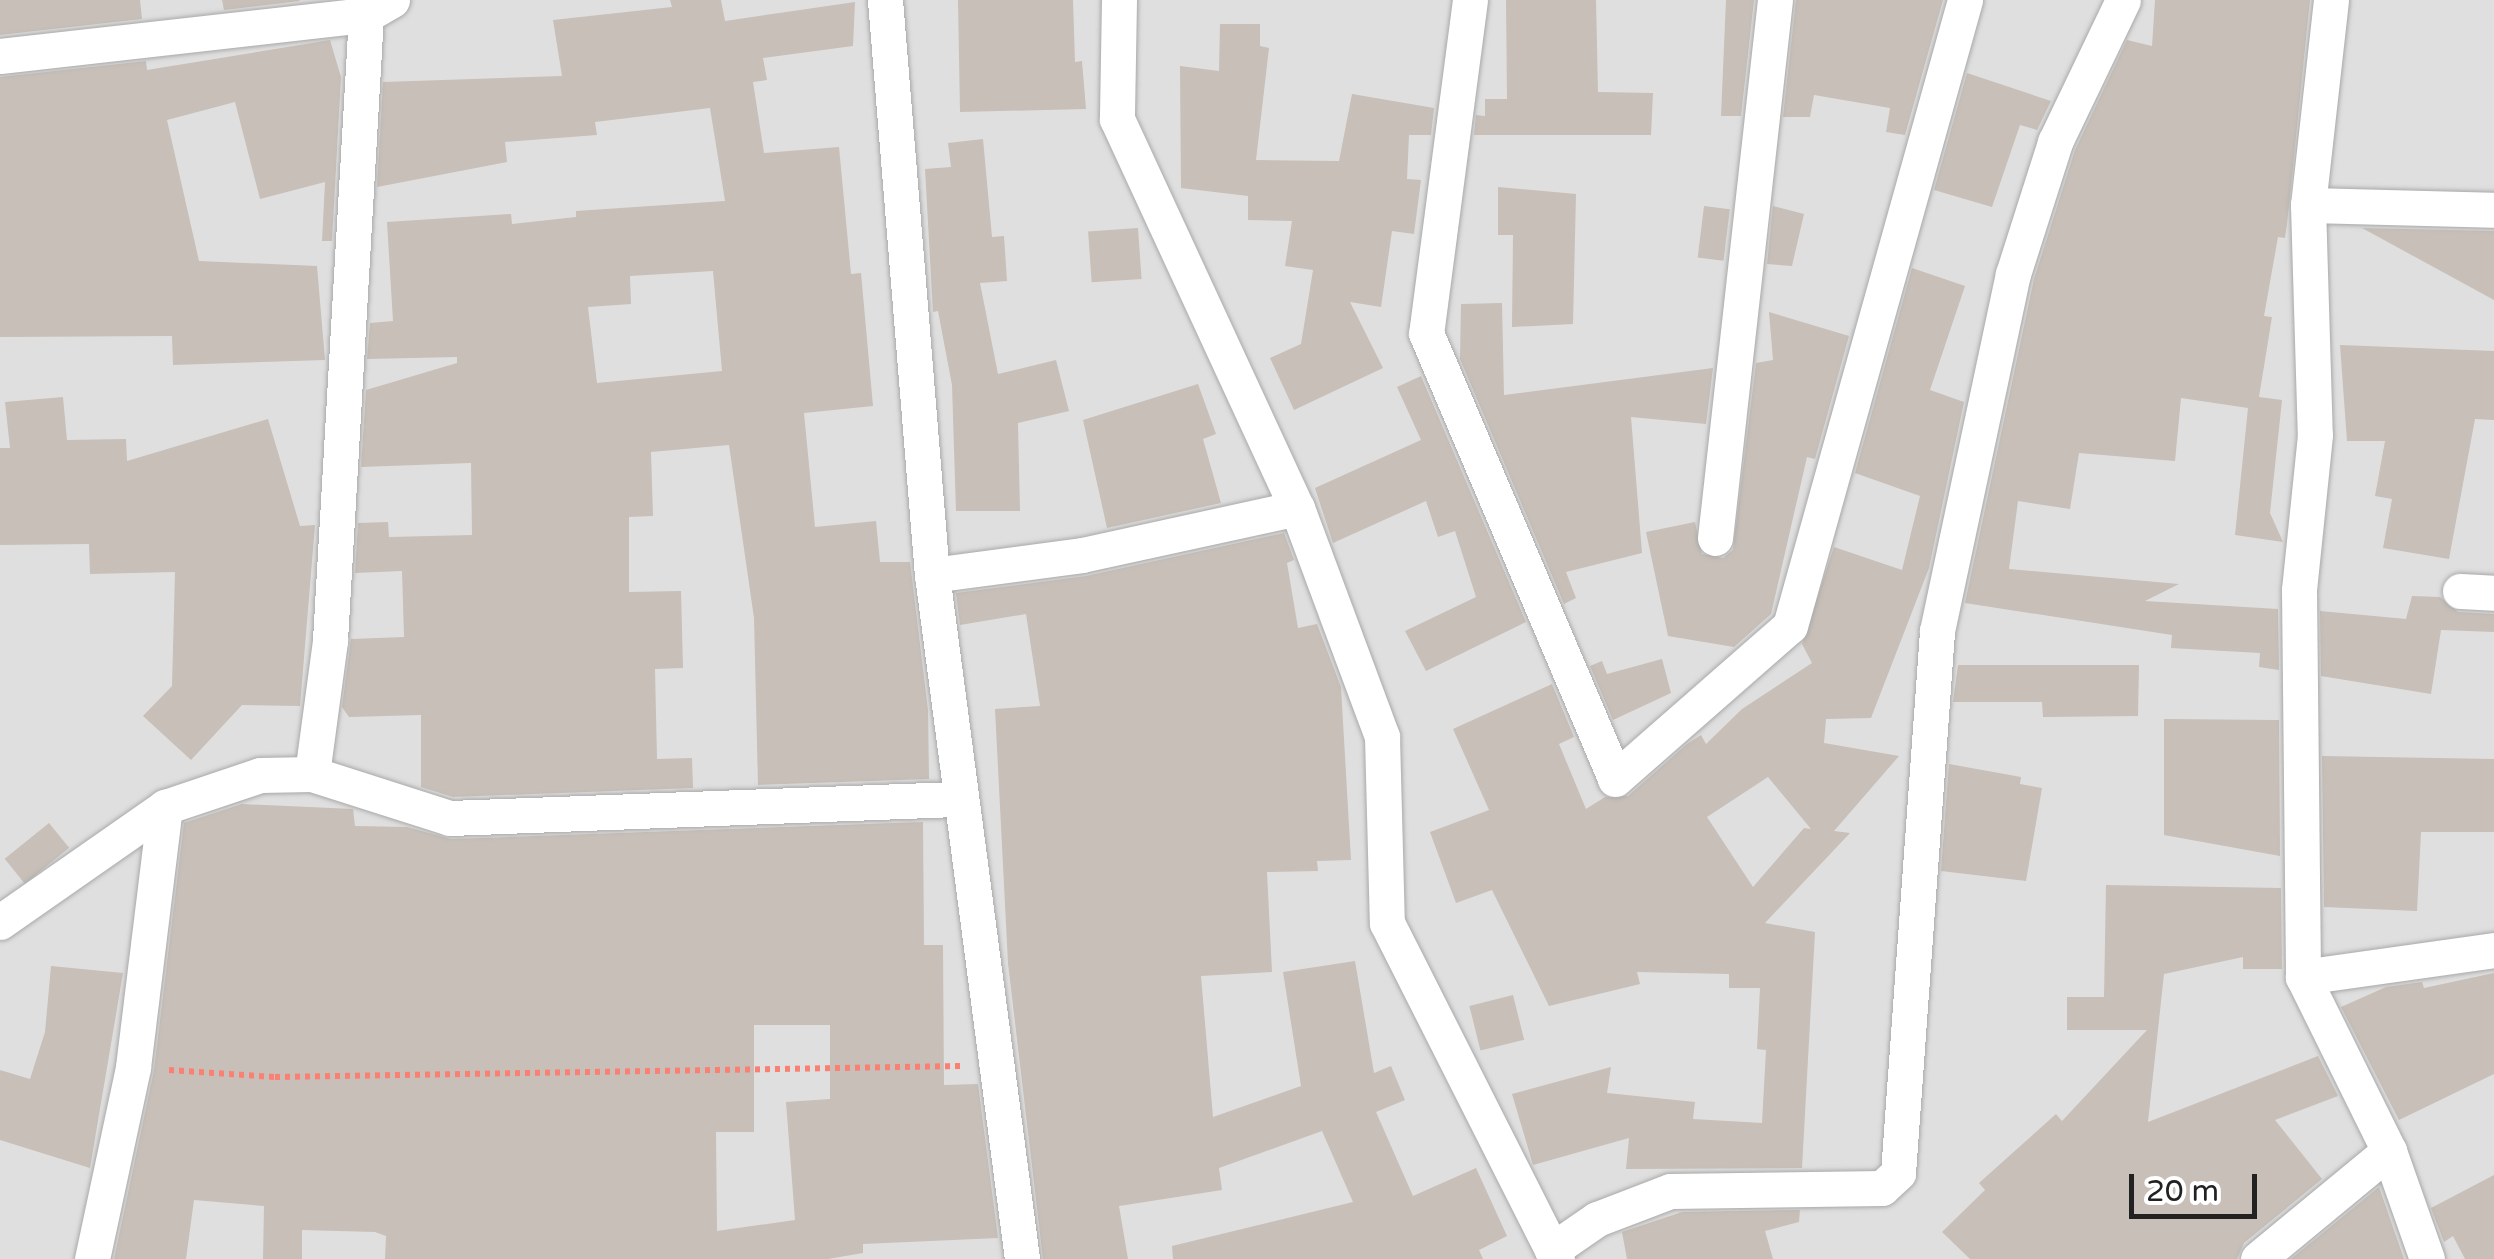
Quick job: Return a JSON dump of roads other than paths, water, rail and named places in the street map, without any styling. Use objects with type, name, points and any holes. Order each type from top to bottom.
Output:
[{"type":"street","points":[[885,0],[932,575],[957,799],[1022,1259]]},
{"type":"street","points":[[1118,0],[1117,119],[1297,508],[1382,737],[1386,923],[1554,1255],[1596,1219],[1670,1191],[1882,1188],[1898,1173],[1937,631],[2013,274],[2055,142],[2123,0]]},
{"type":"street","points":[[1470,0],[1426,332],[1616,780],[1790,626],[1965,0]]},
{"type":"street","points":[[1714,538],[1775,0]]},
{"type":"street","points":[[2330,0],[2308,205],[2315,435],[2299,590],[2303,977],[2390,1151],[2427,1259]]},
{"type":"street","points":[[0,56],[379,7],[331,622],[312,774]]},
{"type":"street","points":[[2308,205],[2494,210]]},
{"type":"street","points":[[932,575],[1082,555],[1297,508]]},
{"type":"street","points":[[0,922],[165,807],[260,775],[312,774],[450,818],[957,799]]},
{"type":"street","points":[[92,1259],[134,1067],[165,807]]},
{"type":"street","points":[[2303,977],[2494,950]]},
{"type":"street","points":[[2258,1259],[2390,1151]]}]
